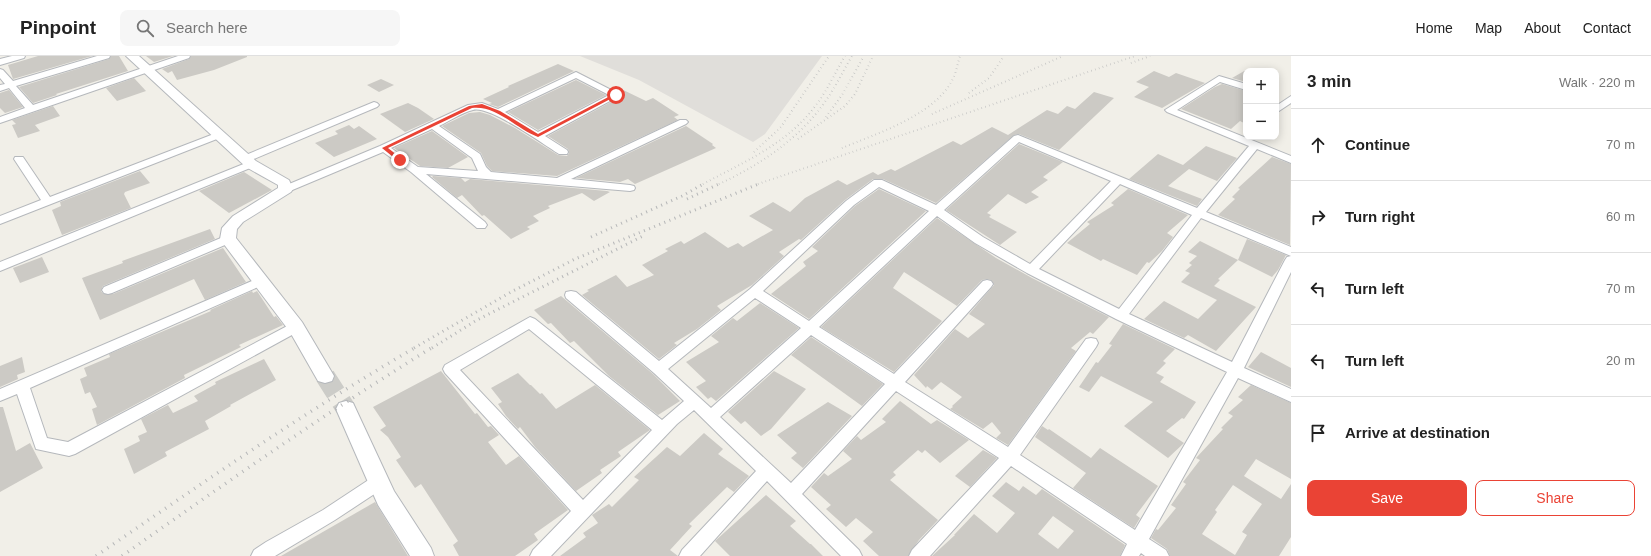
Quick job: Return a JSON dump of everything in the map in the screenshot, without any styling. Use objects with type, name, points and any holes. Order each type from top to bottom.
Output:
[{"type":"street","points":[[0,62],[21,56]]},
{"type":"street","points":[[0,88],[106,56]]},
{"type":"street","points":[[132,56],[248,161],[284,183],[286,189]]},
{"type":"street","points":[[0,120],[186,56]]},
{"type":"street","points":[[0,72],[31,109]]},
{"type":"street","points":[[498,112],[576,75],[616,95],[538,136]]},
{"type":"street","points":[[1243,86],[1219,79],[1170,110],[1291,160]]},
{"type":"street","points":[[1279,96],[1291,99]]},
{"type":"street","points":[[1279,108],[1291,99]]},
{"type":"street","points":[[0,267],[248,161],[374,105]]},
{"type":"street","points":[[325,376],[296,327],[228,239],[230,228],[238,219],[286,189],[384,148],[471,107],[482,106],[498,112],[563,152]]},
{"type":"street","points":[[559,181],[683,122]]},
{"type":"street","points":[[432,126],[476,156],[481,168],[488,175]]},
{"type":"street","points":[[1236,138],[1243,133]]},
{"type":"street","points":[[0,220],[219,135]]},
{"type":"street","points":[[710,416],[811,327],[936,210],[1018,138],[1291,252]]},
{"type":"street","points":[[1121,316],[1198,214],[1255,146]]},
{"type":"street","points":[[384,148],[415,170],[481,225]]},
{"type":"street","points":[[19,160],[47,202]]},
{"type":"street","points":[[415,170],[630,188]]},
{"type":"street","points":[[1031,270],[1118,180]]},
{"type":"street","points":[[659,369],[756,292],[850,203],[878,182],[936,210],[979,240],[1031,270],[1121,316],[1291,396]]},
{"type":"street","points":[[108,290],[228,239]]},
{"type":"street","points":[[1134,549],[1236,369],[1291,260]]},
{"type":"street","points":[[0,395],[261,281]]},
{"type":"street","points":[[791,494],[987,284]]},
{"type":"street","points":[[756,292],[1010,457],[1134,549],[1160,556]]},
{"type":"street","points":[[571,295],[659,369],[710,416],[853,556]]},
{"type":"street","points":[[582,511],[450,369],[530,322],[663,430]]},
{"type":"street","points":[[22,385],[41,444],[69,449],[296,327]]},
{"type":"street","points":[[918,556],[1010,457],[1091,343]]},
{"type":"street","points":[[539,556],[663,430],[694,402]]},
{"type":"street","points":[[346,409],[386,498],[423,556]]},
{"type":"street","points":[[688,556],[766,471]]},
{"type":"street","points":[[269,553],[379,482]]},
{"type":"shaded area","points":[[580,56],[822,56],[765,134],[753,142],[639,80]]},
{"type":"building","points":[[38,56],[92,56],[13,79],[8,65]]},
{"type":"building","points":[[111,56],[119,56],[128,71],[33,103],[19,87],[109,59]]},
{"type":"building","points":[[146,56],[173,56],[154,62]]},
{"type":"building","points":[[191,56],[247,57],[214,70],[177,80],[172,71],[168,73],[162,69],[189,59]]},
{"type":"building","points":[[558,64],[574,71],[498,107],[489,104],[492,103],[483,99],[509,87],[508,86]]},
{"type":"building","points":[[1154,71],[1169,77],[1176,73],[1205,83],[1162,108],[1134,97],[1149,87],[1136,82]]},
{"type":"building","points":[[1243,72],[1243,81],[1232,78]]},
{"type":"building","points":[[134,78],[146,91],[117,101],[106,88]]},
{"type":"building","points":[[381,79],[394,85],[379,92],[367,85]]},
{"type":"building","points":[[576,80],[606,95],[538,130],[508,112]]},
{"type":"building","points":[[1222,84],[1243,90],[1243,122],[1240,121],[1231,129],[1181,109]]},
{"type":"building","points":[[617,87],[646,101],[653,98],[679,115],[674,117],[678,120],[557,176],[492,171],[487,166],[481,153],[442,126],[469,113],[480,112],[490,115],[515,128],[558,155],[567,156],[569,153],[568,149],[548,136],[622,96],[622,94],[613,89]]},
{"type":"building","points":[[9,90],[23,107],[5,113],[0,108],[0,93]]},
{"type":"building","points":[[1094,92],[1114,98],[1059,150],[1019,134],[1014,135],[936,203],[883,179],[873,179],[845,200],[801,240],[799,239],[779,252],[784,256],[752,285],[717,306],[721,310],[697,329],[674,343],[677,345],[659,359],[582,295],[589,291],[587,290],[616,275],[627,287],[654,275],[642,265],[668,251],[665,249],[681,241],[684,244],[705,232],[728,248],[738,243],[743,247],[773,230],[749,216],[773,202],[790,212],[805,198],[838,180],[847,185],[873,172],[878,175],[891,169],[895,171],[953,141],[961,145],[992,127],[1008,135],[1047,110],[1058,114],[1067,106],[1075,109]]},
{"type":"building","points":[[408,103],[434,119],[405,132],[380,114]]},
{"type":"building","points":[[53,106],[60,116],[35,125],[40,131],[18,138],[12,125],[16,124],[12,120]]},
{"type":"building","points":[[349,125],[354,129],[359,126],[377,139],[334,157],[315,143],[338,134],[335,131]]},
{"type":"building","points":[[686,126],[713,144],[712,145],[716,148],[635,184],[628,179],[620,182],[576,178]]},
{"type":"building","points":[[432,131],[468,157],[448,168],[420,166],[394,148]]},
{"type":"building","points":[[1019,144],[1063,162],[1043,177],[1048,180],[1031,192],[1039,197],[1026,204],[1008,194],[987,213],[991,215],[989,217],[1017,232],[1000,245],[946,210]]},
{"type":"building","points":[[1206,146],[1237,158],[1217,181],[1189,169],[1168,186],[1202,199],[1197,206],[1129,179],[1158,154],[1183,165]]},
{"type":"building","points":[[1272,157],[1291,164],[1290,245],[1218,215],[1235,199],[1232,197],[1240,189],[1238,188]]},
{"type":"building","points":[[140,171],[150,183],[125,192],[124,194],[131,208],[62,235],[52,210],[61,206],[60,202]]},
{"type":"building","points":[[244,172],[272,190],[229,213],[199,191]]},
{"type":"building","points":[[432,177],[461,178],[465,182],[470,179],[610,192],[594,201],[582,193],[548,206],[550,208],[533,216],[539,221],[527,227],[530,229],[511,239],[484,215],[482,216],[462,195],[457,198]]},
{"type":"building","points":[[879,189],[926,211],[809,319],[771,294],[806,266],[803,262],[818,251],[812,247],[855,206]]},
{"type":"building","points":[[1128,189],[1188,215],[1167,233],[1173,237],[1162,251],[1149,263],[1147,262],[1137,275],[1103,259],[1101,261],[1067,243],[1090,224],[1087,222],[1114,205],[1111,203]]},
{"type":"building","points":[[937,218],[996,258],[1109,317],[1093,334],[1090,332],[1071,348],[1076,351],[1008,445],[996,438],[1001,433],[992,422],[983,429],[950,409],[962,397],[941,382],[932,390],[927,386],[926,388],[914,375],[955,329],[968,338],[985,324],[969,314],[994,285],[991,280],[982,280],[957,306],[904,272],[893,288],[942,321],[894,372],[821,327]]},
{"type":"building","points":[[210,229],[215,239],[103,286],[101,291],[104,294],[113,294],[223,248],[246,282],[205,300],[194,279],[100,320],[82,278],[123,263],[122,261]]},
{"type":"building","points":[[1247,239],[1286,255],[1278,270],[1272,277],[1238,260]]},
{"type":"building","points":[[1200,241],[1238,260],[1218,279],[1220,280],[1214,286],[1256,307],[1216,351],[1188,335],[1184,338],[1144,319],[1164,301],[1198,319],[1217,300],[1181,282],[1190,273],[1185,271],[1192,265],[1189,263],[1197,256],[1188,252]]},
{"type":"building","points":[[42,257],[49,272],[20,283],[13,268]]},
{"type":"building","points":[[252,291],[253,293],[257,291],[274,317],[276,316],[283,325],[239,345],[241,347],[184,375],[185,378],[97,425],[92,409],[97,407],[90,392],[85,394],[80,379],[87,376],[84,368],[110,357],[109,354],[211,311],[210,310]]},
{"type":"building","points":[[561,296],[653,374],[680,401],[658,415],[609,376],[574,341],[570,343],[551,323],[548,324],[534,310]]},
{"type":"building","points":[[760,303],[799,328],[716,401],[711,397],[708,399],[696,387],[706,381],[686,362],[719,342],[711,336],[733,318],[737,321]]},
{"type":"building","points":[[1123,324],[1175,349],[1163,361],[1166,363],[1156,373],[1164,377],[1160,382],[1196,402],[1184,419],[1182,418],[1166,431],[1184,443],[1168,458],[1124,426],[1153,402],[1101,376],[1089,392],[1079,387],[1096,362],[1098,363],[1112,345],[1109,344]]},
{"type":"building","points":[[811,337],[883,384],[862,406],[791,355]]},
{"type":"building","points":[[1261,352],[1291,368],[1291,387],[1248,367]]},
{"type":"building","points":[[22,357],[25,372],[17,375],[18,379],[0,387],[0,366]]},
{"type":"building","points":[[264,359],[276,380],[230,405],[231,406],[205,421],[209,429],[165,452],[167,456],[134,474],[124,449],[140,441],[138,436],[147,432],[141,419],[168,405],[173,413],[198,401],[194,396],[216,384],[215,382]]},
{"type":"building","points":[[441,371],[475,414],[477,413],[488,427],[491,426],[499,435],[488,442],[506,465],[519,456],[568,510],[534,534],[538,540],[515,556],[459,556],[453,545],[458,541],[421,484],[415,488],[396,460],[401,457],[388,437],[380,430],[386,426],[373,407]]},
{"type":"building","points":[[774,371],[806,389],[771,429],[761,436],[745,421],[741,424],[728,412]]},
{"type":"building","points":[[518,373],[540,394],[542,393],[556,409],[595,385],[650,430],[618,452],[621,456],[600,470],[602,473],[576,491],[535,447],[520,427],[518,429],[506,416],[498,404],[502,402],[491,388]]},
{"type":"building","points":[[1251,385],[1291,403],[1291,479],[1256,459],[1244,476],[1281,499],[1291,484],[1291,537],[1279,556],[1170,556],[1167,549],[1151,538],[1156,529],[1158,530],[1176,508],[1171,505],[1186,484],[1183,482],[1200,460],[1196,458],[1233,416],[1228,413],[1243,400],[1238,397]],"holes":[[[1233,485],[1262,504],[1242,532],[1247,535],[1235,555],[1202,534],[1217,512],[1215,510]]]},
{"type":"building","points":[[900,401],[931,424],[937,420],[969,440],[940,463],[925,450],[922,453],[918,450],[893,472],[896,475],[890,480],[938,520],[919,540],[908,556],[879,556],[863,541],[873,532],[856,518],[846,527],[826,509],[831,505],[811,487],[824,473],[828,476],[852,459],[843,451],[857,436],[861,440],[886,422],[882,419]]},
{"type":"building","points":[[828,402],[852,416],[803,468],[791,458],[797,453],[777,435]]},
{"type":"building","points":[[0,407],[3,407],[16,451],[30,443],[43,468],[0,492]]},
{"type":"building","points":[[1042,426],[1048,430],[1049,429],[1091,458],[1100,448],[1158,486],[1136,515],[1140,518],[1134,528],[1073,488],[1086,473],[1035,437]]},
{"type":"building","points":[[704,433],[723,449],[718,454],[749,476],[734,492],[727,487],[689,524],[692,526],[670,550],[678,556],[560,556],[586,537],[583,533],[598,523],[592,515],[609,504],[612,507],[639,480],[634,477],[667,447],[680,456]]},
{"type":"building","points":[[983,450],[997,458],[970,487],[955,476]]},
{"type":"building","points":[[1006,482],[1019,491],[1023,486],[1036,495],[1042,489],[1125,545],[1120,556],[932,556],[955,535],[974,514],[997,533],[1015,513],[992,496]],"holes":[[[1053,516],[1074,531],[1058,549],[1038,534]]]},
{"type":"building","points":[[766,495],[796,521],[790,526],[823,556],[730,556],[715,541]]},
{"type":"building","points":[[375,502],[408,556],[281,556]]},
{"type":"tunnel","points":[[325,376],[346,409]]},
{"type":"railway","points":[[754,152],[781,127],[829,56]]},
{"type":"railway","points":[[703,184],[748,161],[776,143],[802,122],[818,103],[845,56]]},
{"type":"railway","points":[[719,184],[762,161],[788,141],[812,119],[834,88],[852,56]]},
{"type":"railway","points":[[826,117],[842,95],[864,56]]},
{"type":"railway","points":[[798,139],[845,106],[855,94],[873,56]]},
{"type":"railway","points":[[842,148],[890,129],[922,111],[936,100],[947,88],[955,74],[960,56]]},
{"type":"railway","points":[[969,93],[989,78],[1004,56]]},
{"type":"railway","points":[[932,114],[1063,56]]},
{"type":"railway","points":[[758,184],[1135,56]]},
{"type":"railway","points":[[1131,63],[1150,56]]},
{"type":"railway","points":[[591,237],[682,196],[705,183]]},
{"type":"railway","points":[[687,199],[721,183]]},
{"type":"railway","points":[[414,348],[511,292],[575,259],[761,183]]},
{"type":"railway","points":[[432,348],[477,320],[643,236]]},
{"type":"railway","points":[[96,556],[294,422],[416,347]]},
{"type":"railway","points":[[122,556],[237,475],[433,347]]},
{"type":"route","points":[[400,160],[384,148],[471,107],[482,106],[498,112],[538,136],[616,95]]}]
